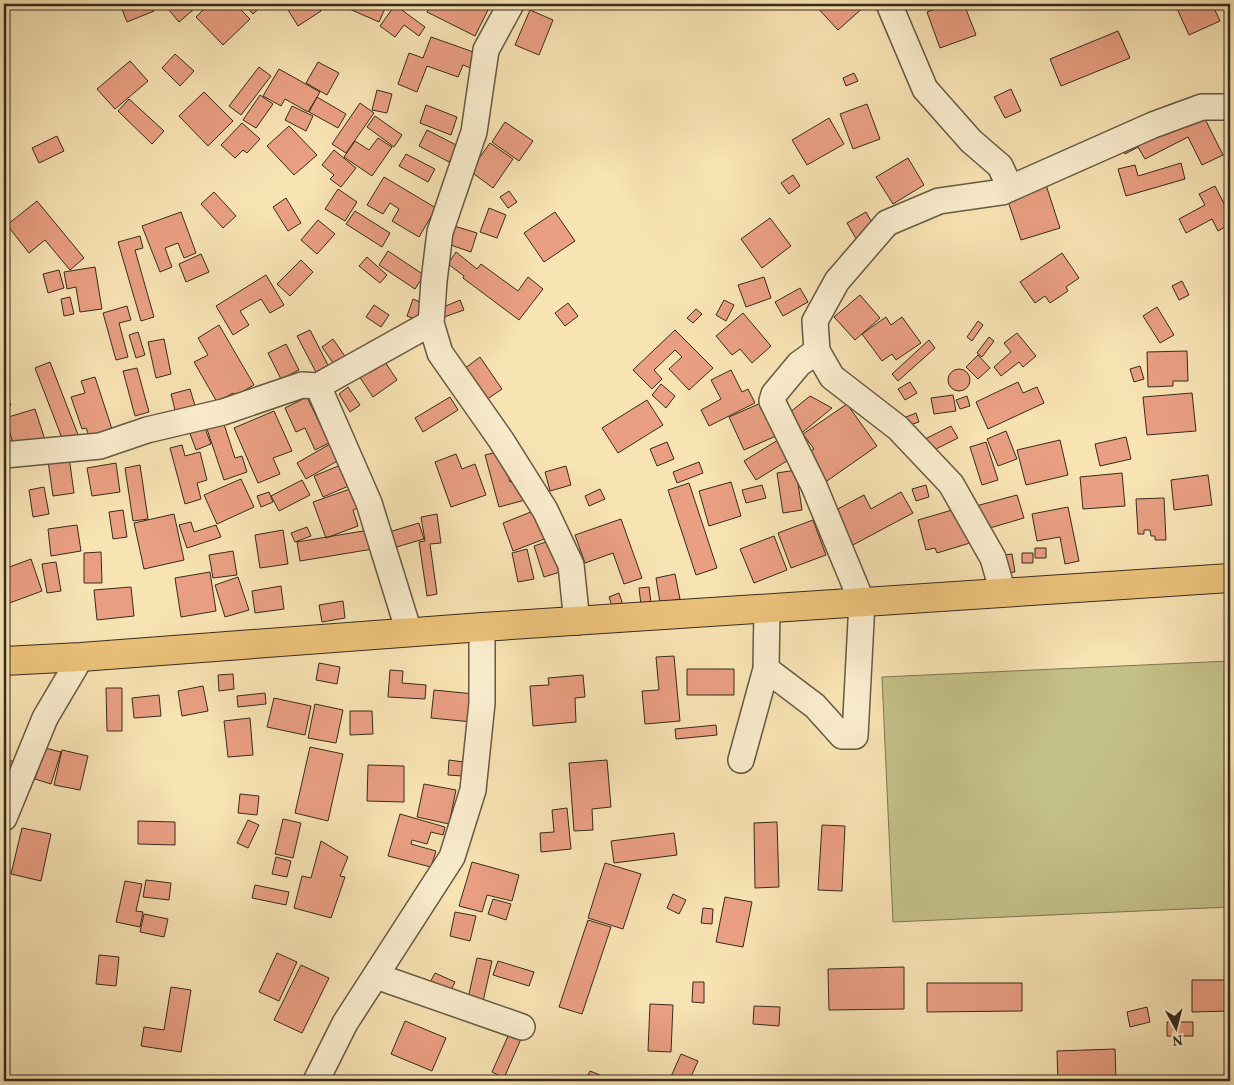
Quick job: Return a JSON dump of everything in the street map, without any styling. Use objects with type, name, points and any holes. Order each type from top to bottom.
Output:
[{"type":"main road","points":[[4,661],[482,627],[1230,578]]},
{"type":"street","points":[[511,4],[486,50],[474,132],[440,232],[431,323],[440,353],[501,440],[545,510],[572,565],[577,622]]},
{"type":"street","points":[[889,4],[925,89],[971,141],[1000,166],[1007,180],[1002,192]]},
{"type":"street","points":[[1003,593],[993,558],[951,484],[898,428],[832,377],[817,351],[815,321],[836,280],[887,223],[940,201],[1002,192],[1153,125],[1202,107],[1230,107]]},
{"type":"street","points":[[4,455],[100,446],[147,430],[224,412],[302,385],[318,386],[431,323]]},
{"type":"street","points":[[766,669],[815,706],[842,736],[854,736],[862,602],[814,486],[772,401],[774,394],[799,364],[817,351]]},
{"type":"street","points":[[318,386],[369,503],[409,632]]},
{"type":"street","points":[[741,760],[766,669],[767,609]]},
{"type":"street","points":[[316,1081],[345,1023],[452,857],[473,790],[482,704],[482,627]]},
{"type":"street","points":[[4,818],[45,718],[81,657]]},
{"type":"street","points":[[376,976],[522,1027]]},
{"type":"shaded area","points":[[1230,661],[1230,907],[893,922],[882,677]]},
{"type":"building","points":[[120,4],[151,4],[154,11],[127,22]]},
{"type":"building","points":[[164,4],[188,4],[193,10],[179,22]]},
{"type":"building","points":[[209,4],[235,4],[250,19],[223,45],[196,17]]},
{"type":"building","points":[[244,4],[264,4],[253,14]]},
{"type":"building","points":[[316,4],[321,11],[298,26],[285,5]]},
{"type":"building","points":[[338,4],[387,4],[379,22]]},
{"type":"building","points":[[431,4],[449,4],[460,9],[462,4],[481,4],[489,8],[475,36],[427,12]]},
{"type":"building","points":[[814,4],[864,4],[865,6],[838,30]]},
{"type":"building","points":[[950,4],[964,4],[976,35],[940,48],[927,12]]},
{"type":"building","points":[[1175,4],[1212,4],[1220,21],[1189,35]]},
{"type":"building","points":[[395,5],[425,27],[419,36],[404,25],[395,37],[380,26]]},
{"type":"building","points":[[530,10],[553,20],[539,55],[515,45]]},
{"type":"building","points":[[1118,31],[1130,58],[1061,86],[1050,59]]},
{"type":"building","points":[[431,37],[479,54],[473,69],[463,65],[458,77],[427,66],[417,92],[398,84],[409,53],[423,58]]},
{"type":"building","points":[[175,54],[194,71],[180,86],[162,68]]},
{"type":"building","points":[[130,61],[148,81],[115,109],[97,89]]},
{"type":"building","points":[[318,62],[339,73],[327,95],[306,83]]},
{"type":"building","points":[[259,67],[271,76],[241,115],[229,106]]},
{"type":"building","points":[[279,69],[320,92],[308,112],[285,99],[281,106],[263,96]]},
{"type":"building","points":[[854,73],[858,81],[846,86],[843,78]]},
{"type":"building","points":[[1011,89],[1021,111],[1005,118],[994,97]]},
{"type":"building","points":[[377,90],[392,94],[387,113],[372,110]]},
{"type":"building","points":[[204,92],[233,121],[208,146],[179,116]]},
{"type":"building","points":[[260,95],[273,104],[256,128],[243,120]]},
{"type":"building","points":[[317,97],[346,114],[338,128],[309,112]]},
{"type":"building","points":[[129,99],[164,131],[152,144],[118,111]]},
{"type":"building","points":[[360,103],[374,113],[346,153],[332,144]]},
{"type":"building","points":[[867,104],[880,139],[853,149],[840,114]]},
{"type":"building","points":[[426,105],[457,117],[451,135],[420,123]]},
{"type":"building","points":[[292,106],[313,116],[306,131],[285,120]]},
{"type":"building","points":[[1201,111],[1223,155],[1202,165],[1188,137],[1145,159],[1138,147],[1125,154],[1123,150]]},
{"type":"building","points":[[375,116],[402,135],[394,147],[367,127]]},
{"type":"building","points":[[829,118],[844,144],[807,165],[792,140]]},
{"type":"building","points":[[505,122],[533,141],[519,161],[492,142]]},
{"type":"building","points":[[242,123],[260,139],[247,153],[243,150],[235,158],[221,145]]},
{"type":"building","points":[[289,126],[317,155],[294,175],[267,146]]},
{"type":"building","points":[[427,130],[458,146],[449,162],[419,146]]},
{"type":"building","points":[[57,136],[64,151],[39,163],[32,148]]},
{"type":"building","points":[[378,138],[392,147],[372,176],[344,157],[355,141],[369,150]]},
{"type":"building","points":[[490,143],[513,159],[493,188],[470,171]]},
{"type":"building","points":[[334,150],[356,168],[341,187],[330,179],[334,175],[322,165]]},
{"type":"building","points":[[406,154],[435,169],[428,182],[399,166]]},
{"type":"building","points":[[908,158],[924,185],[893,204],[876,177]]},
{"type":"building","points":[[1181,163],[1185,179],[1126,196],[1118,169],[1135,165],[1138,176]]},
{"type":"building","points":[[793,175],[800,186],[789,194],[781,183]]},
{"type":"building","points":[[384,177],[436,208],[419,237],[392,221],[399,209],[390,203],[383,214],[367,205]]},
{"type":"building","points":[[1046,185],[1060,228],[1021,240],[1007,198]]},
{"type":"building","points":[[1215,186],[1230,215],[1230,224],[1218,231],[1212,219],[1186,233],[1179,219],[1205,205],[1199,194]]},
{"type":"building","points":[[338,189],[357,202],[345,221],[325,209]]},
{"type":"building","points":[[509,191],[517,202],[508,208],[500,197]]},
{"type":"building","points":[[214,192],[236,216],[223,228],[201,204]]},
{"type":"building","points":[[286,198],[301,223],[288,231],[273,207]]},
{"type":"building","points":[[37,201],[84,258],[70,270],[45,240],[29,253],[7,225]]},
{"type":"building","points":[[489,208],[506,215],[497,238],[480,232]]},
{"type":"building","points":[[355,211],[390,233],[382,247],[346,224]]},
{"type":"building","points":[[181,212],[196,253],[184,258],[178,243],[165,248],[172,267],[160,272],[142,226]]},
{"type":"building","points":[[555,212],[575,241],[544,262],[524,233]]},
{"type":"building","points":[[866,212],[878,233],[859,244],[847,223]]},
{"type":"building","points":[[770,218],[791,246],[762,268],[741,239]]},
{"type":"building","points":[[318,220],[335,234],[317,254],[301,240]]},
{"type":"building","points":[[451,225],[477,233],[471,252],[445,243]]},
{"type":"building","points":[[140,236],[143,248],[135,250],[154,317],[141,321],[118,242]]},
{"type":"building","points":[[388,251],[424,275],[415,289],[379,265]]},
{"type":"building","points":[[456,252],[477,269],[481,264],[518,291],[528,277],[543,289],[519,320],[463,278],[464,276],[448,264]]},
{"type":"building","points":[[1062,253],[1079,278],[1066,287],[1068,291],[1050,303],[1045,296],[1035,303],[1020,282]]},
{"type":"building","points":[[201,254],[209,272],[186,282],[179,264]]},
{"type":"building","points":[[367,257],[387,275],[380,283],[359,266]]},
{"type":"building","points":[[301,260],[313,272],[290,296],[277,284]]},
{"type":"building","points":[[95,267],[102,309],[80,312],[76,287],[67,289],[64,272]]},
{"type":"building","points":[[59,270],[64,288],[48,293],[43,274]]},
{"type":"building","points":[[266,275],[284,305],[270,313],[261,299],[240,311],[249,325],[233,335],[216,306]]},
{"type":"building","points":[[764,277],[771,298],[746,307],[738,285]]},
{"type":"building","points":[[1182,281],[1189,295],[1179,300],[1172,286]]},
{"type":"building","points":[[800,288],[808,302],[783,316],[775,302]]},
{"type":"building","points":[[860,295],[880,318],[855,340],[834,317]]},
{"type":"building","points":[[70,297],[74,314],[64,316],[61,299]]},
{"type":"building","points":[[413,299],[429,306],[422,322],[407,316]]},
{"type":"building","points":[[460,300],[464,310],[444,317],[441,308]]},
{"type":"building","points":[[724,300],[734,305],[726,321],[716,315]]},
{"type":"building","points":[[568,303],[578,316],[565,326],[555,313]]},
{"type":"building","points":[[374,305],[389,315],[381,327],[366,317]]},
{"type":"building","points":[[127,306],[131,320],[119,323],[128,357],[116,360],[103,313]]},
{"type":"building","points":[[1157,307],[1174,335],[1160,343],[1143,316]]},
{"type":"building","points":[[696,309],[702,314],[693,323],[687,318]]},
{"type":"building","points":[[743,313],[771,346],[752,363],[740,349],[732,355],[716,336]]},
{"type":"building","points":[[886,317],[891,325],[902,317],[921,343],[896,360],[892,354],[882,361],[862,334]]},
{"type":"building","points":[[978,321],[983,325],[972,341],[967,337]]},
{"type":"building","points":[[219,325],[254,385],[235,396],[233,393],[217,402],[194,362],[208,355],[198,338]]},
{"type":"building","points":[[310,330],[330,369],[318,376],[297,336]]},
{"type":"building","points":[[675,330],[713,368],[689,390],[669,369],[682,357],[675,350],[654,370],[662,379],[652,389],[633,370]]},
{"type":"building","points":[[138,332],[145,355],[136,358],[129,335]]},
{"type":"building","points":[[1017,333],[1036,356],[1023,367],[1019,362],[1001,376],[994,367],[1011,352],[1004,343]]},
{"type":"building","points":[[989,337],[994,341],[982,357],[977,353]]},
{"type":"building","points":[[164,339],[171,374],[156,378],[148,342]]},
{"type":"building","points":[[333,339],[351,365],[340,373],[322,347]]},
{"type":"building","points":[[929,340],[935,348],[898,381],[892,374]]},
{"type":"building","points":[[286,344],[299,370],[281,379],[268,353]]},
{"type":"building","points":[[1187,351],[1188,381],[1173,381],[1173,386],[1148,387],[1147,352]]},
{"type":"building","points":[[978,355],[990,368],[978,379],[966,367]]},
{"type":"building","points":[[480,357],[502,389],[486,400],[464,369]]},
{"type":"building","points":[[383,359],[397,380],[373,397],[359,376]]},
{"type":"building","points":[[50,362],[80,440],[65,446],[35,368]]},
{"type":"building","points":[[1140,366],[1144,379],[1134,382],[1130,369]]},
{"type":"building","points":[[137,368],[149,412],[135,416],[123,371]]},
{"type":"building","points":[[959,369],[969,376],[970,380],[963,390],[959,391],[949,384],[948,380],[955,370]]},
{"type":"building","points":[[731,370],[742,392],[748,389],[755,403],[709,426],[701,410],[721,399],[711,380]]},
{"type":"building","points":[[95,377],[112,429],[89,436],[86,428],[82,429],[71,397],[85,393],[81,381]]},
{"type":"building","points":[[910,382],[917,393],[905,400],[898,389]]},
{"type":"building","points":[[1018,382],[1023,393],[1037,387],[1044,403],[988,429],[976,402]]},
{"type":"building","points":[[661,384],[675,396],[666,408],[652,395]]},
{"type":"building","points":[[348,387],[360,405],[350,412],[339,394]]},
{"type":"building","points":[[190,389],[197,412],[177,418],[171,394]]},
{"type":"building","points":[[4,393],[11,405],[4,409]]},
{"type":"building","points":[[1192,393],[1196,431],[1147,435],[1143,397]]},
{"type":"building","points":[[953,395],[956,411],[934,414],[931,398]]},
{"type":"building","points":[[810,396],[832,408],[798,436],[783,418]]},
{"type":"building","points":[[967,396],[970,406],[960,409],[956,400]]},
{"type":"building","points":[[307,397],[329,443],[315,450],[305,428],[296,432],[285,408]]},
{"type":"building","points":[[450,397],[458,410],[423,432],[415,418]]},
{"type":"building","points":[[647,400],[663,425],[618,453],[602,428]]},
{"type":"building","points":[[761,403],[776,436],[744,450],[729,417]]},
{"type":"building","points":[[847,404],[877,446],[824,483],[804,455],[814,449],[803,434]]},
{"type":"building","points":[[35,409],[45,440],[15,449],[5,418]]},
{"type":"building","points":[[274,411],[292,451],[273,458],[280,474],[258,483],[234,428]]},
{"type":"building","points":[[916,413],[919,422],[904,427],[901,419]]},
{"type":"building","points":[[222,418],[235,458],[242,456],[247,472],[224,480],[205,423]]},
{"type":"building","points":[[204,426],[211,444],[196,450],[189,431]]},
{"type":"building","points":[[951,426],[958,438],[930,452],[923,440]]},
{"type":"building","points":[[1006,431],[1017,459],[998,466],[987,439]]},
{"type":"building","points":[[1126,437],[1131,459],[1100,466],[1095,444]]},
{"type":"building","points":[[778,440],[790,459],[756,480],[744,461]]},
{"type":"building","points":[[1060,440],[1068,475],[1026,485],[1017,450]]},
{"type":"building","points":[[667,442],[674,459],[657,466],[650,449]]},
{"type":"building","points":[[986,442],[998,480],[982,485],[970,447]]},
{"type":"building","points":[[330,444],[339,460],[306,479],[297,463]]},
{"type":"building","points":[[182,445],[185,456],[200,452],[207,480],[197,483],[201,499],[185,504],[170,448]]},
{"type":"building","points":[[501,451],[510,482],[519,479],[525,500],[499,507],[485,455]]},
{"type":"building","points":[[456,454],[462,469],[475,464],[486,495],[451,507],[435,462]]},
{"type":"building","points":[[69,457],[74,493],[53,496],[48,461]]},
{"type":"building","points":[[699,462],[703,473],[677,483],[673,472]]},
{"type":"building","points":[[116,463],[120,492],[92,496],[87,468]]},
{"type":"building","points":[[343,464],[351,485],[323,497],[314,476]]},
{"type":"building","points":[[140,465],[148,519],[133,521],[125,468]]},
{"type":"building","points":[[566,466],[571,485],[550,491],[545,472]]},
{"type":"building","points":[[796,470],[802,510],[783,513],[777,473]]},
{"type":"building","points":[[4,471],[9,500],[4,500]]},
{"type":"building","points":[[1122,473],[1125,506],[1083,509],[1080,477]]},
{"type":"building","points":[[1208,475],[1212,505],[1174,510],[1171,480]]},
{"type":"building","points":[[241,479],[254,507],[217,524],[204,495]]},
{"type":"building","points":[[302,480],[310,495],[279,511],[271,496]]},
{"type":"building","points":[[731,482],[741,516],[709,526],[699,491]]},
{"type":"building","points":[[689,483],[717,568],[696,575],[668,490]]},
{"type":"building","points":[[762,485],[766,498],[746,503],[742,490]]},
{"type":"building","points":[[926,485],[929,497],[916,501],[912,489]]},
{"type":"building","points":[[44,487],[49,514],[33,517],[29,490]]},
{"type":"building","points":[[353,488],[360,507],[353,510],[358,526],[326,538],[313,502]]},
{"type":"building","points":[[600,489],[605,499],[589,506],[585,496]]},
{"type":"building","points":[[269,492],[273,502],[261,507],[257,496]]},
{"type":"building","points":[[901,492],[913,513],[851,546],[832,512],[864,495],[871,509]]},
{"type":"building","points":[[1017,495],[1024,518],[983,530],[976,506]]},
{"type":"building","points":[[1164,498],[1166,540],[1155,540],[1155,536],[1151,536],[1150,530],[1144,530],[1144,534],[1138,534],[1136,499]]},
{"type":"building","points":[[1068,507],[1079,561],[1065,564],[1060,537],[1037,541],[1032,514]]},
{"type":"building","points":[[959,508],[970,543],[937,553],[935,548],[926,550],[918,520]]},
{"type":"building","points":[[123,510],[127,537],[113,539],[109,512]]},
{"type":"building","points":[[536,510],[547,538],[513,551],[503,523]]},
{"type":"building","points":[[174,514],[184,560],[144,569],[134,523]]},
{"type":"building","points":[[437,514],[441,543],[430,544],[437,594],[427,596],[419,542],[425,541],[421,517]]},
{"type":"building","points":[[621,519],[642,578],[624,584],[613,553],[585,563],[575,535]]},
{"type":"building","points":[[813,520],[826,555],[791,568],[778,533]]},
{"type":"building","points":[[191,522],[194,532],[216,525],[221,537],[187,548],[179,525]]},
{"type":"building","points":[[419,523],[424,539],[393,548],[389,532]]},
{"type":"building","points":[[77,525],[81,551],[51,556],[48,529]]},
{"type":"building","points":[[307,527],[311,536],[295,542],[291,533]]},
{"type":"building","points":[[283,530],[288,564],[260,568],[255,535]]},
{"type":"building","points":[[369,530],[373,549],[300,561],[297,542]]},
{"type":"building","points":[[774,536],[787,570],[754,583],[740,549]]},
{"type":"building","points":[[549,541],[560,572],[544,577],[534,546]]},
{"type":"building","points":[[1035,548],[1046,548],[1046,558],[1035,558]]},
{"type":"building","points":[[527,549],[534,579],[518,582],[512,553]]},
{"type":"building","points":[[233,551],[237,575],[213,578],[209,555]]},
{"type":"building","points":[[101,552],[102,583],[84,583],[84,553]]},
{"type":"building","points":[[1022,553],[1033,553],[1033,563],[1022,563]]},
{"type":"building","points":[[1012,554],[1015,572],[1006,573],[1004,555]]},
{"type":"building","points":[[31,559],[42,591],[4,605],[4,569]]},
{"type":"building","points":[[56,562],[61,591],[47,593],[42,564]]},
{"type":"building","points":[[210,572],[216,611],[181,617],[175,578]]},
{"type":"building","points":[[675,574],[680,599],[660,603],[656,578]]},
{"type":"building","points":[[238,577],[249,610],[225,617],[215,585]]},
{"type":"building","points":[[281,586],[284,609],[255,613],[252,591]]},
{"type":"building","points":[[131,587],[134,616],[97,620],[94,590]]},
{"type":"building","points":[[649,587],[651,603],[641,605],[639,588]]},
{"type":"building","points":[[619,593],[623,605],[613,609],[609,597]]},
{"type":"building","points":[[343,601],[345,618],[322,622],[319,605]]},
{"type":"building","points":[[674,656],[680,721],[645,724],[642,691],[659,690],[656,657]]},
{"type":"building","points":[[319,663],[340,667],[337,684],[316,680]]},
{"type":"building","points":[[687,669],[734,669],[734,695],[687,695]]},
{"type":"building","points":[[390,670],[403,671],[402,683],[426,685],[425,699],[388,697]]},
{"type":"building","points":[[233,674],[234,689],[219,691],[218,675]]},
{"type":"building","points":[[583,675],[585,697],[575,698],[576,722],[533,726],[530,686],[549,685],[548,678]]},
{"type":"building","points":[[203,686],[208,711],[182,716],[178,691]]},
{"type":"building","points":[[106,688],[122,688],[122,731],[107,731]]},
{"type":"building","points":[[434,690],[474,694],[472,722],[431,718]]},
{"type":"building","points":[[265,693],[266,704],[238,707],[237,696]]},
{"type":"building","points":[[159,695],[161,716],[134,718],[132,698]]},
{"type":"building","points":[[274,698],[311,706],[305,735],[267,727]]},
{"type":"building","points":[[315,704],[343,710],[336,743],[308,738]]},
{"type":"building","points":[[350,711],[372,711],[373,734],[350,735]]},
{"type":"building","points":[[250,718],[253,755],[228,757],[224,721]]},
{"type":"building","points":[[716,725],[717,735],[676,739],[675,729]]},
{"type":"building","points":[[310,747],[343,754],[328,821],[295,813]]},
{"type":"building","points":[[45,748],[61,752],[51,784],[35,779]]},
{"type":"building","points":[[62,750],[88,756],[80,790],[54,785]]},
{"type":"building","points":[[4,759],[15,762],[4,801]]},
{"type":"building","points":[[449,760],[464,762],[462,776],[448,775]]},
{"type":"building","points":[[607,760],[611,807],[592,809],[593,830],[574,831],[569,763]]},
{"type":"building","points":[[368,765],[404,766],[404,802],[367,801]]},
{"type":"building","points":[[424,784],[456,790],[449,824],[417,817]]},
{"type":"building","points":[[240,794],[259,796],[257,815],[238,813]]},
{"type":"building","points":[[567,808],[571,849],[541,852],[540,833],[554,832],[552,810]]},
{"type":"building","points":[[400,814],[445,827],[443,835],[431,832],[427,844],[412,840],[411,844],[436,851],[431,867],[388,856]]},
{"type":"building","points":[[283,819],[301,823],[293,858],[275,854]]},
{"type":"building","points":[[248,820],[259,825],[248,848],[237,843]]},
{"type":"building","points":[[138,821],[175,822],[175,845],[138,844]]},
{"type":"building","points":[[777,822],[779,887],[755,888],[754,823]]},
{"type":"building","points":[[822,825],[845,826],[842,891],[818,890]]},
{"type":"building","points":[[22,828],[51,834],[41,881],[11,874]]},
{"type":"building","points":[[674,833],[677,855],[614,863],[611,841]]},
{"type":"building","points":[[321,841],[348,857],[340,876],[345,877],[331,918],[294,908],[302,876],[311,878]]},
{"type":"building","points":[[276,857],[291,861],[287,877],[272,874]]},
{"type":"building","points":[[472,862],[519,875],[512,901],[487,895],[482,912],[459,906]]},
{"type":"building","points":[[605,863],[641,874],[623,929],[588,918]]},
{"type":"building","points":[[146,880],[171,883],[169,900],[143,897]]},
{"type":"building","points":[[125,881],[142,884],[136,911],[143,912],[140,927],[116,922]]},
{"type":"building","points":[[255,885],[289,892],[286,905],[252,898]]},
{"type":"building","points":[[673,894],[686,900],[679,914],[667,908]]},
{"type":"building","points":[[725,897],[752,902],[743,947],[716,942]]},
{"type":"building","points":[[493,899],[511,904],[506,920],[488,914]]},
{"type":"building","points":[[703,908],[713,909],[712,924],[701,923]]},
{"type":"building","points":[[455,912],[476,916],[470,941],[450,936]]},
{"type":"building","points":[[144,914],[168,919],[164,937],[140,932]]},
{"type":"building","points":[[588,920],[611,927],[582,1014],[559,1007]]},
{"type":"building","points":[[277,953],[297,962],[279,1001],[259,992]]},
{"type":"building","points":[[99,955],[119,957],[116,986],[96,984]]},
{"type":"building","points":[[477,958],[492,961],[482,1006],[467,1003]]},
{"type":"building","points":[[498,961],[534,972],[529,986],[493,975]]},
{"type":"building","points":[[301,965],[329,978],[302,1033],[274,1020]]},
{"type":"building","points":[[904,967],[904,1009],[829,1010],[828,969]]},
{"type":"building","points":[[435,973],[455,982],[448,997],[427,988]]},
{"type":"building","points":[[1192,980],[1230,980],[1230,1011],[1192,1012]]},
{"type":"building","points":[[693,982],[704,982],[704,1003],[692,1002]]},
{"type":"building","points":[[927,983],[1022,983],[1022,1011],[927,1012]]},
{"type":"building","points":[[171,987],[191,990],[181,1052],[141,1046],[144,1027],[164,1030]]},
{"type":"building","points":[[650,1004],[673,1005],[671,1052],[648,1051]]},
{"type":"building","points":[[754,1006],[780,1007],[779,1026],[753,1024]]},
{"type":"building","points":[[1147,1007],[1150,1022],[1130,1027],[1127,1012]]},
{"type":"building","points":[[405,1021],[446,1038],[432,1071],[391,1054]]},
{"type":"building","points":[[1167,1022],[1193,1022],[1193,1036],[1167,1036]]},
{"type":"building","points":[[509,1034],[521,1039],[504,1078],[492,1072]]},
{"type":"building","points":[[1115,1049],[1116,1081],[1058,1081],[1057,1051]]},
{"type":"building","points":[[681,1054],[698,1061],[689,1081],[669,1081]]},
{"type":"building","points":[[590,1071],[615,1081],[585,1081]]}]
